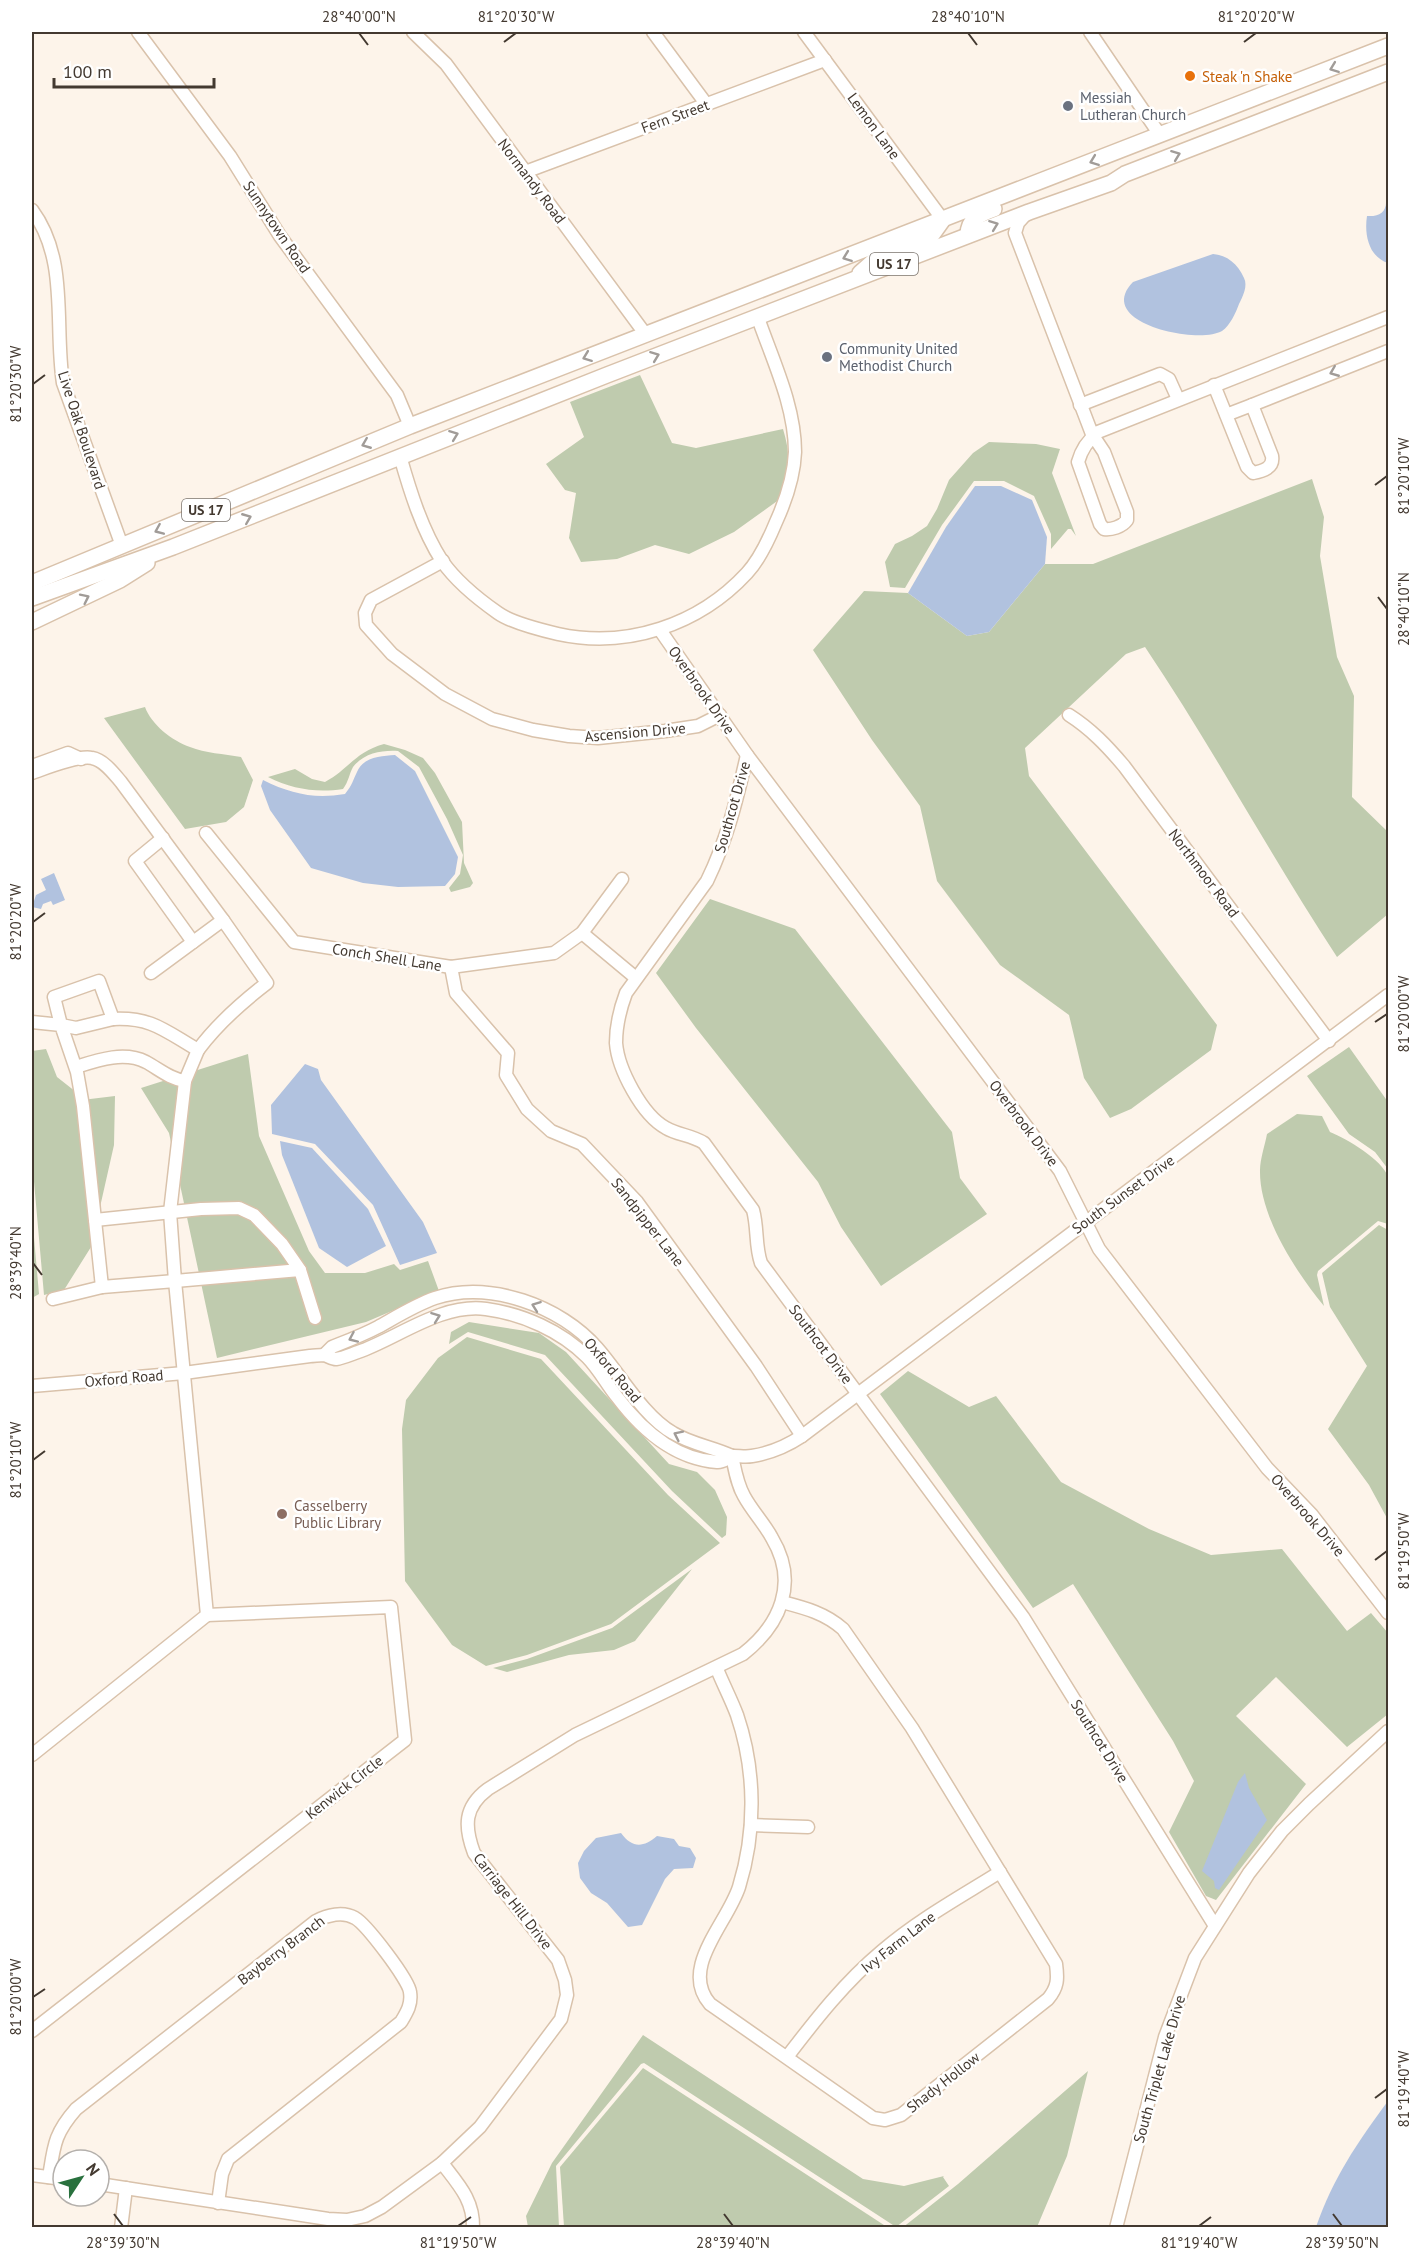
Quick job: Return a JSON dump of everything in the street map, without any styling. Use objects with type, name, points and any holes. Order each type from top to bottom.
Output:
[{"type":"main road","name":"US 17","points":[[32,583],[411,426],[1389,46]]},
{"type":"main road","name":"US 17","points":[[32,598],[173,547],[607,375],[968,235],[1111,183],[1125,174],[1389,72]]},
{"type":"main road","points":[[1125,174],[1147,156],[1160,135]]},
{"type":"main road","points":[[968,235],[970,223],[978,216],[1034,195],[1056,175]]},
{"type":"main road","points":[[848,282],[877,258],[932,235],[943,220]]},
{"type":"main road","points":[[758,318],[766,303],[786,280]]},
{"type":"main road","points":[[607,375],[638,347],[646,334]]},
{"type":"main road","points":[[374,467],[400,445],[411,426]]},
{"type":"main road","points":[[32,622],[120,580],[173,547]]},
{"type":"main road","points":[[32,573],[64,570]]},
{"type":"street","name":"Sunnytown Road","points":[[138,32],[230,156],[280,236],[397,395],[411,426]]},
{"type":"street","name":"Normandy Road","points":[[413,32],[446,64],[646,334]]},
{"type":"street","points":[[653,32],[707,105]]},
{"type":"street","name":"Lemon Lane","points":[[804,32],[943,220]]},
{"type":"street","points":[[1090,32],[1160,135]]},
{"type":"street","name":"Fern Street","points":[[525,172],[825,60]]},
{"type":"street","name":"Live Oak Boulevard","points":[[32,210],[40,221],[52,250],[56,274],[58,356],[63,383],[122,546]]},
{"type":"street","points":[[1029,212],[1018,223],[1015,232],[1080,405],[1093,436],[1104,452],[1127,512],[1125,523],[1111,529],[1104,529],[1078,465],[1079,458],[1093,436],[1104,428],[1389,317]]},
{"type":"street","points":[[400,456],[422,523],[443,561],[467,588],[500,615],[543,631],[579,639],[641,635],[660,630],[693,615],[724,594],[748,572],[765,547],[786,499],[794,463],[794,432],[789,407],[758,318]]},
{"type":"street","points":[[1226,416],[1389,351]]},
{"type":"street","points":[[1080,405],[1160,374],[1168,379],[1178,399]]},
{"type":"street","points":[[1214,385],[1248,470],[1256,472],[1267,468],[1273,458],[1252,405]]},
{"type":"street","name":"Ascension Drive","points":[[443,561],[371,600],[364,613],[366,625],[392,654],[445,694],[492,718],[533,730],[569,736],[598,738],[665,731],[698,726],[720,715]]},
{"type":"street","name":"Overbrook Drive","points":[[660,630],[747,754],[1060,1171],[1098,1249],[1267,1468],[1312,1515],[1389,1613]]},
{"type":"street","name":"Northmoor Road","points":[[1069,715],[1107,745],[1124,766],[1329,1041]]},
{"type":"street","points":[[32,768],[36,763],[56,763],[68,753],[81,759],[93,758],[106,766],[121,782],[163,838],[267,983],[228,1014],[198,1050],[185,1081],[170,1212],[207,1615],[32,1755]]},
{"type":"street","name":"Southcot Drive","points":[[747,754],[737,800],[716,862],[707,881],[626,993],[619,1011],[616,1042],[621,1067],[640,1101],[655,1120],[666,1129],[693,1136],[704,1143],[753,1210],[757,1223],[757,1250],[761,1263],[1023,1617],[1215,1926]]},
{"type":"street","points":[[32,774],[42,778],[54,774],[56,763]]},
{"type":"street","name":"Conch Shell Lane","points":[[206,833],[294,942],[452,968],[554,953],[582,933],[622,879]]},
{"type":"street","points":[[163,838],[135,861],[193,942]]},
{"type":"street","points":[[151,973],[223,920]]},
{"type":"street","points":[[582,933],[636,978]]},
{"type":"street","name":"Sandpipper Lane","points":[[452,968],[456,993],[508,1053],[506,1075],[527,1109],[551,1131],[582,1144],[637,1202],[756,1366],[802,1436]]},
{"type":"street","points":[[102,1287],[83,1107],[76,1067],[54,997],[99,981],[113,1019]]},
{"type":"street","name":"South Sunset Drive","points":[[858,1392],[1389,995]]},
{"type":"street","points":[[32,1022],[61,1024],[76,1028],[113,1019],[131,1018],[151,1022],[198,1050]]},
{"type":"street","points":[[76,1067],[99,1060],[134,1057],[167,1075],[185,1081]]},
{"type":"street","points":[[95,1220],[239,1208],[254,1215],[282,1244],[300,1270],[315,1318]]},
{"type":"street","points":[[53,1299],[102,1287],[300,1270]]},
{"type":"street","name":"Oxford Road","points":[[324,1355],[332,1347],[436,1298],[459,1293],[485,1293],[513,1298],[556,1315],[593,1343],[656,1421],[673,1434],[732,1456],[750,1456],[770,1452],[802,1436],[858,1392]]},
{"type":"street","name":"Oxford Road","points":[[32,1386],[184,1373],[324,1355],[335,1359],[380,1344],[448,1313],[484,1309],[540,1324],[588,1357],[617,1397],[650,1434],[671,1447],[720,1463],[732,1456]]},
{"type":"street","name":"Carriage Hill Drive","points":[[111,2186],[328,2219],[348,2220],[365,2216],[382,2207],[442,2163],[480,2127],[561,2019],[567,1995],[558,1960],[474,1853],[467,1822],[472,1807],[477,1797],[488,1789],[575,1734],[717,1669],[743,1654],[759,1641],[773,1624],[782,1602],[784,1579],[781,1557],[773,1539],[744,1496],[736,1479],[732,1456]]},
{"type":"street","name":"Shady Hollow","points":[[717,1669],[737,1716],[747,1755],[752,1791],[751,1825],[747,1861],[737,1891],[704,1955],[698,1972],[703,1995],[710,2004],[873,2118],[885,2120],[901,2115],[1048,1999],[1055,1990],[1058,1979],[1056,1964],[912,1728],[843,1629],[831,1619],[815,1611],[782,1602]]},
{"type":"street","name":"Kenwick Circle","points":[[32,2031],[405,1740],[391,1607],[207,1615]]},
{"type":"street","name":"South Triplet Lake Drive","points":[[1116,2228],[1165,2037],[1195,1958],[1257,1862],[1282,1831],[1389,1731]]},
{"type":"street","points":[[751,1825],[808,1827]]},
{"type":"street","name":"Ivy Farm Lane","points":[[787,2057],[836,1996],[883,1950],[933,1914],[1000,1872]]},
{"type":"street","name":"Bayberry Branch","points":[[49,2177],[55,2140],[61,2126],[76,2109],[326,1915],[340,1914],[355,1917],[406,1979],[410,1991],[408,2011],[401,2022],[228,2159],[222,2174],[218,2203]]},
{"type":"street","points":[[442,2163],[468,2196],[472,2209],[473,2228]]},
{"type":"street","points":[[32,2175],[49,2177]]},
{"type":"street","points":[[121,2228],[126,2188]]},
{"type":"green space","points":[[640,375],[672,443],[696,448],[783,429],[788,464],[780,499],[734,532],[689,554],[655,545],[617,559],[581,562],[569,538],[576,493],[565,490],[546,464],[584,437],[570,402]]},
{"type":"green space","points":[[989,442],[1036,444],[1060,449],[1052,473],[1076,536],[1071,529],[1068,529],[1051,549],[1051,534],[1034,496],[1004,481],[974,481],[942,525],[905,588],[890,587],[885,562],[895,544],[927,526],[949,480],[973,453]]},
{"type":"green space","points":[[1312,479],[1324,517],[1320,556],[1337,657],[1354,696],[1352,797],[1388,832],[1388,914],[1337,957],[1145,647],[1126,654],[1025,748],[1029,776],[1217,1025],[1211,1050],[1131,1109],[1110,1118],[1084,1078],[1069,1015],[1000,965],[937,881],[920,806],[872,740],[813,650],[864,591],[908,593],[967,636],[989,632],[1045,564],[1093,564]]},
{"type":"green space","points":[[145,707],[157,726],[183,744],[202,751],[241,757],[253,780],[244,807],[226,822],[185,829],[104,718]]},
{"type":"green space","points":[[384,744],[423,758],[435,773],[462,822],[464,863],[473,883],[470,887],[451,892],[449,888],[460,874],[463,855],[419,767],[398,751],[380,752],[362,758],[353,767],[343,789],[304,789],[268,777],[295,769],[312,779],[325,782],[366,751]]},
{"type":"green space","points":[[710,899],[795,929],[952,1132],[960,1178],[987,1214],[881,1286],[841,1227],[818,1182],[696,1028],[656,973]]},
{"type":"green space","points":[[1349,1047],[1388,1102],[1388,1169],[1375,1152],[1349,1134],[1307,1076]]},
{"type":"green space","points":[[46,1049],[57,1077],[76,1092],[82,1100],[115,1096],[114,1145],[91,1247],[64,1290],[44,1295],[32,1159],[32,1051]]},
{"type":"green space","points":[[248,1054],[259,1136],[309,1251],[325,1273],[365,1273],[394,1264],[400,1270],[428,1261],[439,1291],[366,1322],[217,1358],[169,1133],[141,1088]]},
{"type":"green space","points":[[1297,1114],[1322,1116],[1330,1132],[1372,1157],[1385,1170],[1389,1181],[1388,1224],[1378,1221],[1318,1271],[1324,1306],[1302,1277],[1281,1242],[1272,1224],[1261,1188],[1260,1166],[1267,1134]]},
{"type":"green space","points":[[32,1215],[39,1294],[32,1298]]},
{"type":"green space","points":[[1379,1225],[1388,1230],[1388,1520],[1369,1485],[1328,1429],[1367,1366],[1330,1307],[1322,1273]]},
{"type":"green space","points":[[469,1322],[539,1333],[566,1352],[669,1464],[697,1472],[715,1490],[727,1517],[726,1535],[722,1538],[672,1491],[545,1355],[468,1332],[449,1344],[451,1332]]},
{"type":"green space","points":[[467,1337],[541,1359],[668,1495],[720,1543],[611,1624],[527,1655],[486,1666],[452,1645],[405,1581],[402,1429],[406,1400],[438,1358]]},
{"type":"green space","points":[[908,1371],[969,1407],[996,1396],[1061,1482],[1149,1529],[1211,1555],[1282,1549],[1347,1631],[1371,1613],[1388,1633],[1388,1714],[1347,1747],[1276,1677],[1236,1716],[1306,1784],[1216,1900],[1206,1896],[1169,1832],[1194,1781],[1173,1741],[1073,1584],[1033,1608],[880,1394]]},
{"type":"green space","points":[[692,1569],[635,1641],[614,1650],[569,1655],[507,1672],[493,1668],[527,1659],[612,1628]]},
{"type":"green space","points":[[643,2035],[863,2179],[904,2186],[944,2176],[949,2186],[896,2227],[644,2063],[556,2166],[559,2227],[528,2227],[526,2216],[552,2163]]},
{"type":"green space","points":[[643,2068],[887,2227],[564,2227],[560,2167]]},
{"type":"green space","points":[[1088,2071],[1067,2156],[1037,2227],[902,2228],[958,2184]]},
{"type":"water","points":[[1388,199],[1388,263],[1372,251],[1367,238],[1366,223],[1367,216],[1379,215],[1384,211]]},
{"type":"water","points":[[1213,254],[1231,261],[1239,268],[1245,281],[1244,291],[1236,311],[1222,331],[1210,335],[1173,332],[1153,327],[1137,319],[1127,309],[1124,296],[1133,282]]},
{"type":"water","points":[[975,486],[1001,486],[1032,500],[1047,537],[1045,564],[989,632],[967,636],[908,593],[946,527]]},
{"type":"water","points":[[395,755],[415,771],[458,857],[455,874],[445,886],[398,887],[363,883],[311,868],[270,810],[261,786],[263,780],[283,789],[303,794],[323,796],[345,794],[364,763],[373,758]]},
{"type":"water","points":[[54,873],[65,900],[53,905],[51,901],[43,904],[41,909],[32,907],[36,895],[46,890],[41,879]]},
{"type":"water","points":[[305,1064],[318,1069],[321,1080],[423,1222],[437,1253],[400,1265],[373,1205],[315,1144],[272,1134],[271,1105]]},
{"type":"water","points":[[280,1141],[312,1148],[368,1209],[386,1246],[347,1267],[319,1248],[282,1155]]},
{"type":"water","points":[[1245,1773],[1249,1788],[1267,1820],[1219,1890],[1215,1888],[1214,1881],[1202,1871],[1238,1782]]},
{"type":"water","points":[[621,1833],[629,1841],[638,1845],[647,1843],[657,1836],[674,1839],[679,1846],[690,1848],[696,1858],[693,1868],[674,1869],[665,1879],[642,1925],[628,1927],[607,1903],[591,1893],[580,1878],[578,1863],[584,1851],[596,1838]]},
{"type":"water","points":[[1388,2101],[1388,2227],[1316,2227],[1347,2161]]},
{"type":"place","name":"Steak 'n Shake","points":[[1190,76]]},
{"type":"place","name":"Messiah Lutheran Church","points":[[1068,106]]},
{"type":"place","name":"Community United Methodist Church","points":[[827,357]]},
{"type":"place","name":"Casselberry Public Library","points":[[282,1514]]}]
